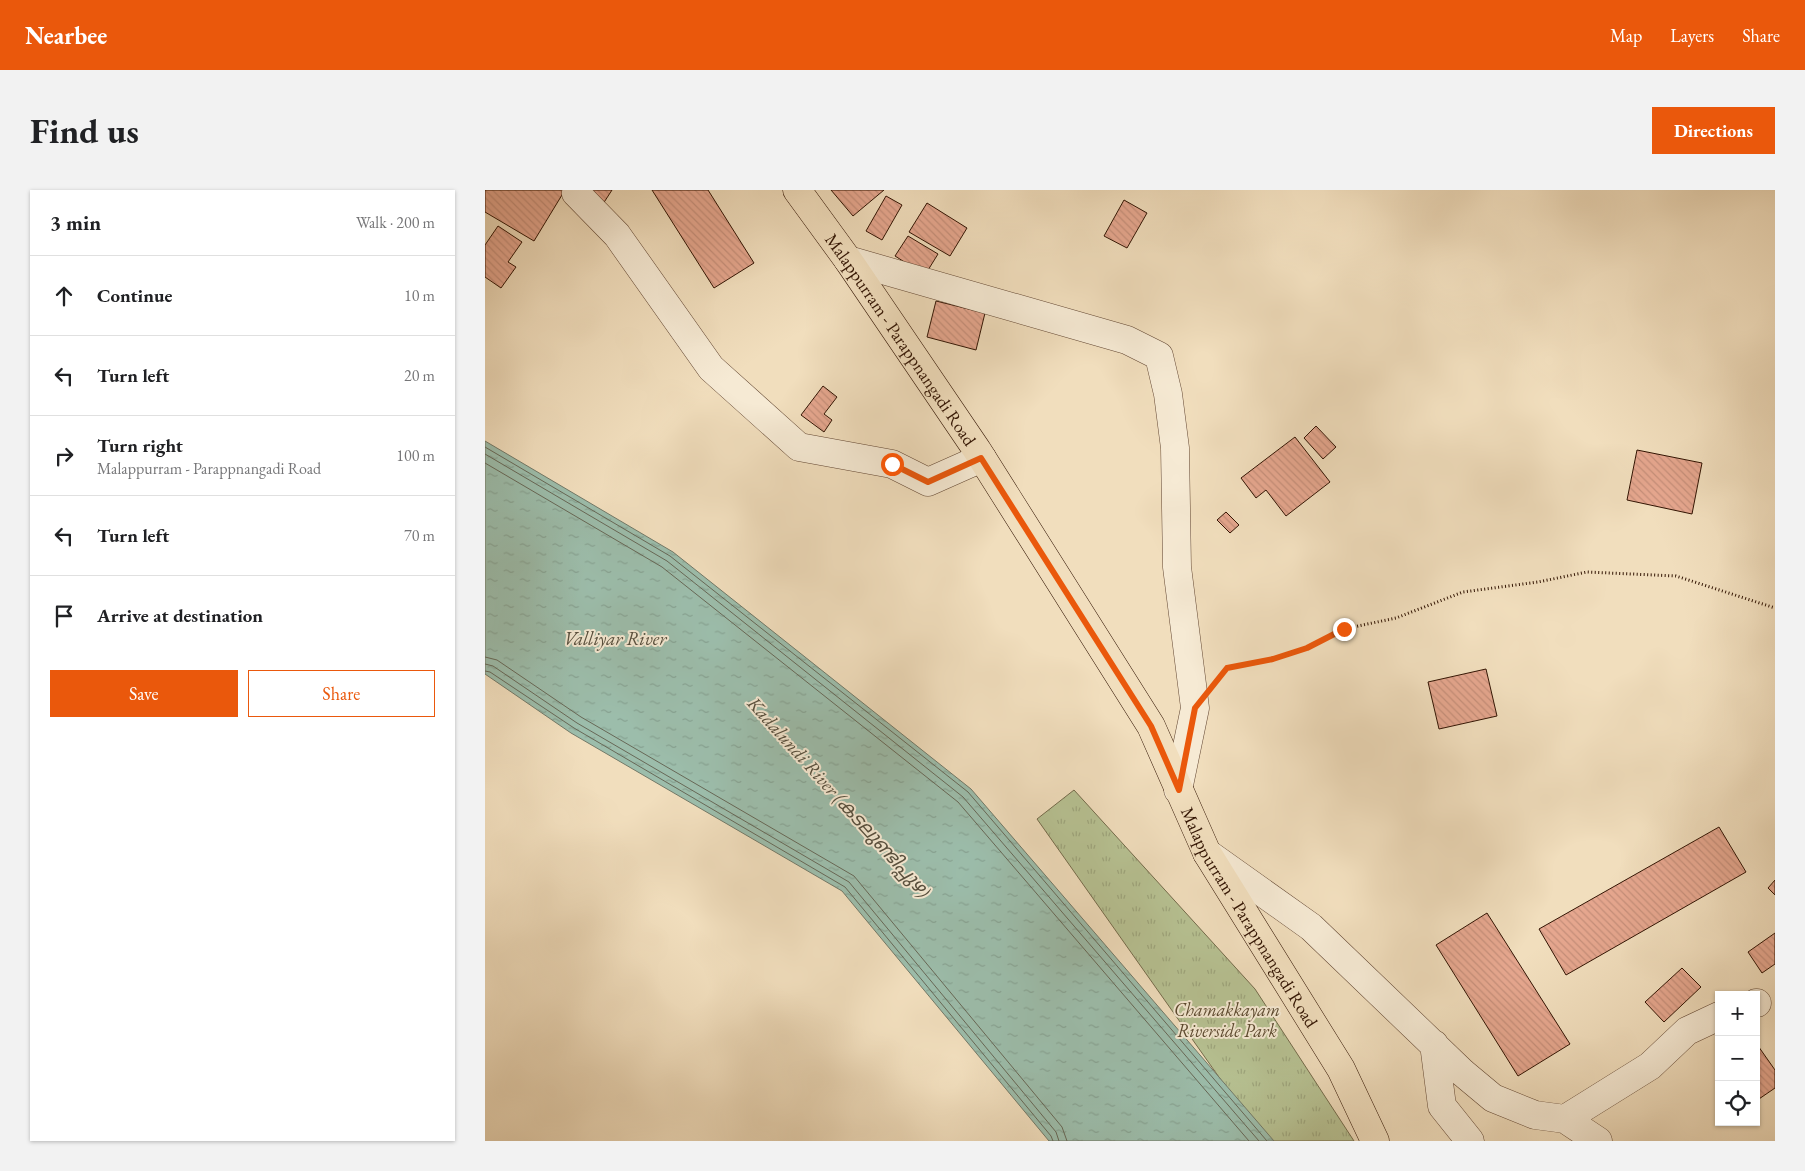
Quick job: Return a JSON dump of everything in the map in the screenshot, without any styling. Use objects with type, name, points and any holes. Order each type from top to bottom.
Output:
[{"type":"main road","name":"Malappurram - Parappnangadi Road","points":[[797,190],[848,260],[981,458],[1151,726],[1207,853],[1341,1069],[1375,1141]]},
{"type":"street","points":[[577,190],[576,192],[617,235],[711,368],[799,447],[892,464],[928,482],[981,458]]},
{"type":"street","points":[[848,260],[1127,340],[1159,356],[1168,394],[1175,448],[1177,567],[1195,708],[1179,790]]},
{"type":"street","points":[[1207,853],[1311,927],[1493,1098],[1535,1115],[1565,1119],[1598,1141]]},
{"type":"street","points":[[1565,1119],[1650,1066],[1687,1031],[1715,1018]]},
{"type":"street","points":[[1434,1044],[1442,1106],[1470,1141]]},
{"type":"path","points":[[1195,708],[1227,668],[1307,648],[1344,629],[1396,618],[1463,592],[1538,582],[1587,572],[1676,576],[1775,608]]},
{"type":"green space","name":"Chamakkayam Riverside Park","points":[[1074,790],[1255,989],[1354,1141],[1264,1141],[1037,819]]},
{"type":"water","name":"Valliyar River","points":[[485,441],[673,552],[971,789],[1274,1141],[1049,1141],[842,891],[571,733],[485,674]]},
{"type":"building","points":[[485,190],[565,190],[534,241],[485,212]]},
{"type":"building","points":[[586,190],[612,190],[601,207]]},
{"type":"building","points":[[652,190],[708,190],[754,263],[714,288]]},
{"type":"building","points":[[831,190],[884,190],[853,216]]},
{"type":"building","points":[[886,196],[902,205],[882,240],[866,231]]},
{"type":"building","points":[[1124,200],[1147,213],[1127,248],[1104,236]]},
{"type":"building","points":[[927,203],[967,228],[950,256],[909,232]]},
{"type":"building","points":[[498,226],[522,242],[508,262],[516,267],[501,288],[485,277],[485,245]]},
{"type":"building","points":[[908,236],[938,254],[925,275],[895,256]]},
{"type":"building","points":[[936,301],[985,313],[976,350],[927,337]]},
{"type":"building","points":[[823,386],[837,397],[824,414],[832,420],[824,432],[801,415]]},
{"type":"building","points":[[1316,426],[1336,447],[1323,459],[1304,438]]},
{"type":"building","points":[[1295,437],[1330,482],[1286,516],[1266,490],[1256,498],[1241,478]]},
{"type":"building","points":[[1637,450],[1702,463],[1692,514],[1627,500]]},
{"type":"building","points":[[1226,512],[1239,525],[1230,533],[1217,520]]},
{"type":"building","points":[[1486,669],[1497,716],[1439,729],[1428,682]]},
{"type":"building","points":[[1719,827],[1746,872],[1566,975],[1539,929]]},
{"type":"building","points":[[1775,880],[1775,895],[1768,888]]},
{"type":"building","points":[[1487,913],[1570,1044],[1518,1076],[1436,945]]},
{"type":"building","points":[[1775,933],[1775,964],[1762,973],[1748,952]]},
{"type":"building","points":[[1682,968],[1701,987],[1664,1022],[1645,1002]]},
{"type":"building","points":[[1760,1049],[1775,1070],[1775,1088],[1760,1098]]},
{"type":"route","points":[[892,464],[928,482],[981,458],[1151,726],[1179,790],[1195,708],[1227,668],[1273,659],[1307,648],[1344,629]]},
{"type":"water label","name":"Kadalundi River (കടലുണ്ടിപ്പുഴ)","points":[[839,797]]}]
